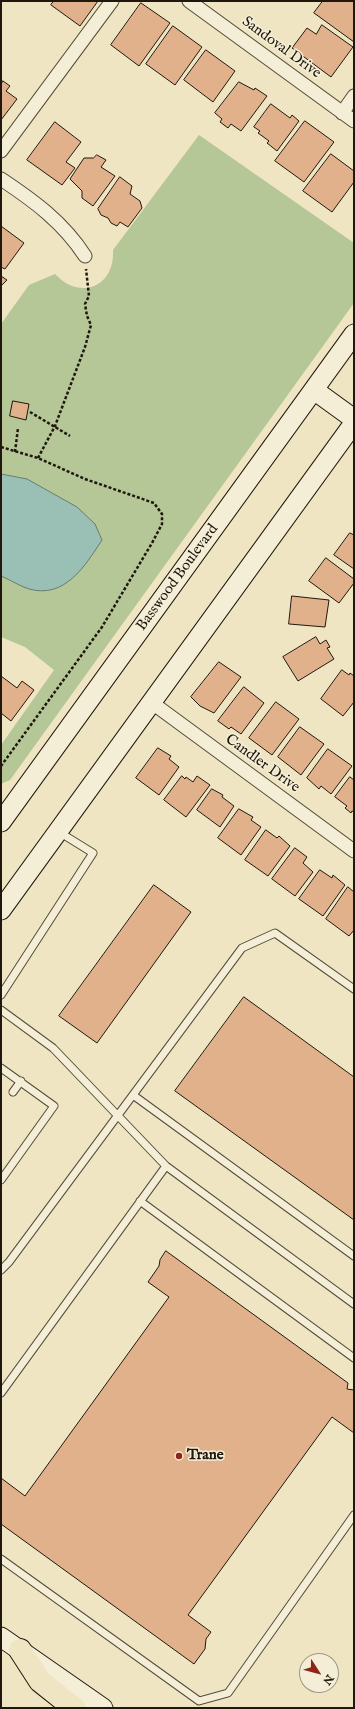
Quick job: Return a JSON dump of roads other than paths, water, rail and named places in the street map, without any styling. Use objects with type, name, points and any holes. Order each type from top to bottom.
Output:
[{"type":"highway","points":[[20,1650],[40,1682],[74,1708]]},
{"type":"main road","name":"Basswood Boulevard","points":[[1,822],[354,334]]},
{"type":"main road","points":[[314,390],[354,418]]},
{"type":"main road","points":[[1,910],[354,423]]},
{"type":"main road","points":[[1,1637],[103,1708]]},
{"type":"street","points":[[1,150],[112,1]]},
{"type":"street","name":"Sandoval Drive","points":[[190,1],[354,121]]},
{"type":"street","points":[[342,113],[354,96]]},
{"type":"street","points":[[1,179],[34,201],[72,236],[85,256]]},
{"type":"street","name":"Candler Drive","points":[[151,702],[354,851]]},
{"type":"lane","points":[[1,995],[93,853],[58,831]]},
{"type":"lane","points":[[1,1270],[9,1262],[242,948],[275,933],[354,989]]},
{"type":"lane","points":[[1,1010],[53,1048],[166,1166],[354,1304]]},
{"type":"lane","points":[[1,1068],[54,1106],[1,1180]]},
{"type":"lane","points":[[13,1092],[21,1082]]},
{"type":"lane","points":[[132,1095],[354,1256]]},
{"type":"lane","points":[[1,1393],[166,1166]]},
{"type":"lane","points":[[140,1202],[354,1358]]},
{"type":"lane","points":[[1,1559],[199,1701],[228,1693],[354,1515]]},
{"type":"water","points":[[1,474],[27,479],[77,507],[95,524],[102,540],[81,570],[63,585],[42,591],[25,588],[1,576]]},
{"type":"place","name":"Trane","points":[[179,1456]]}]
